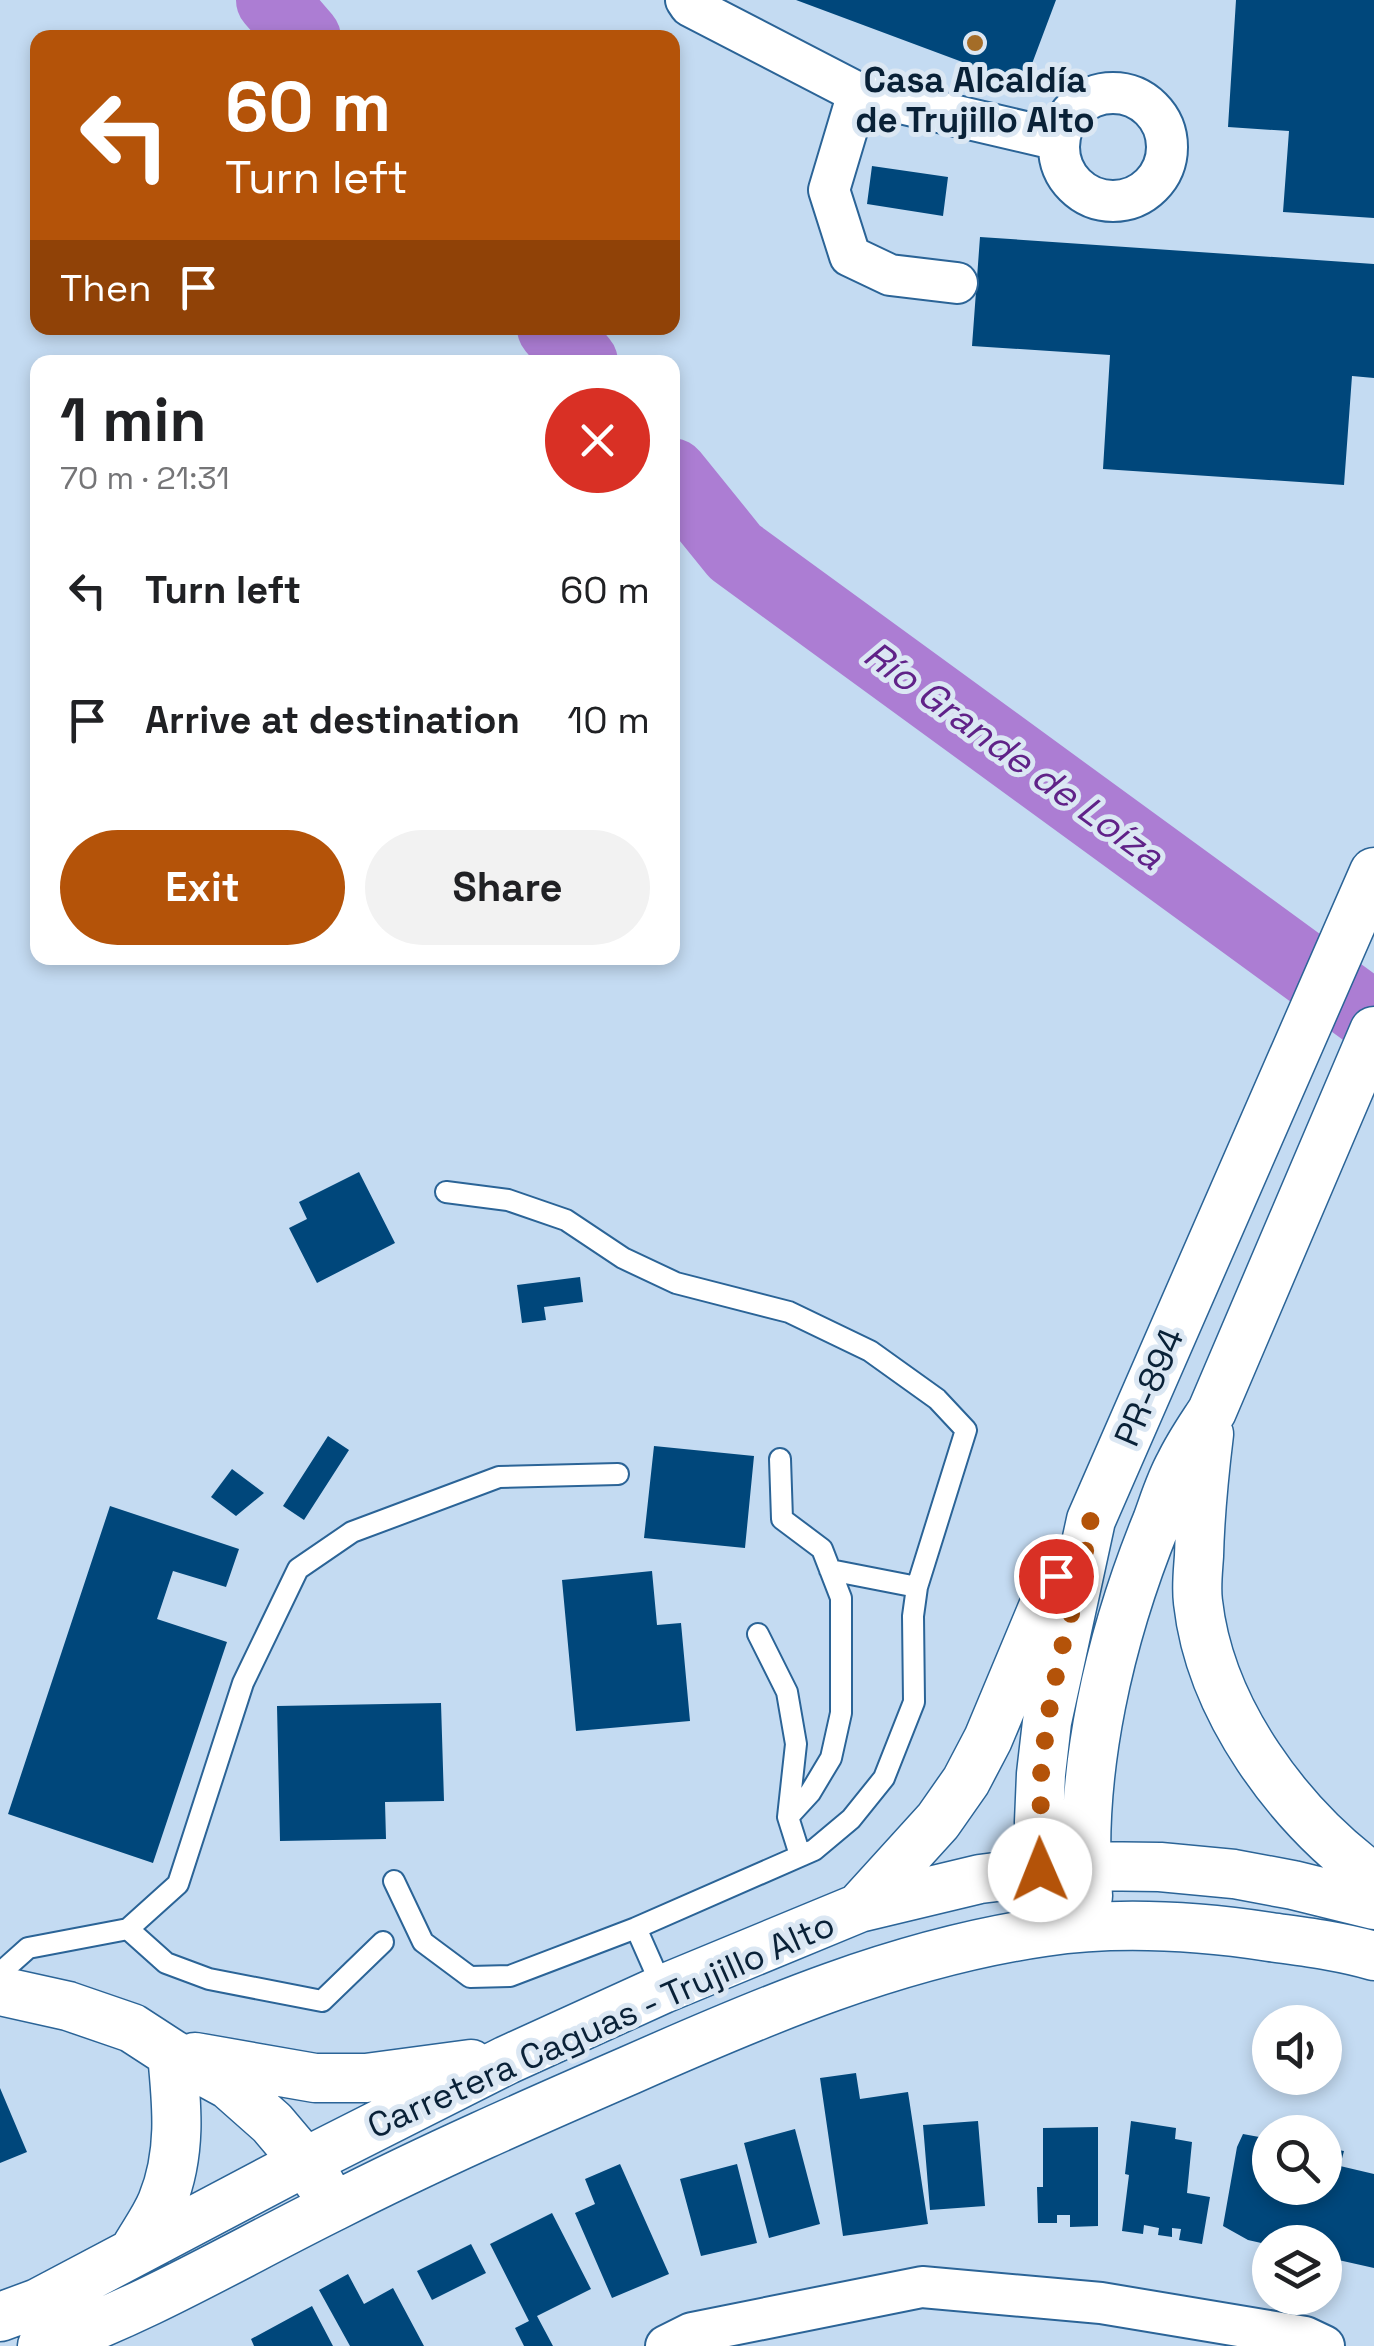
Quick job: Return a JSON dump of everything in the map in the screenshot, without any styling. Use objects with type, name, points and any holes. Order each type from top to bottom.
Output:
[{"type":"street","points":[[686,0],[690,6],[858,93],[1059,140]]},
{"type":"street","points":[[858,93],[829,190],[850,256],[890,275],[957,283]]},
{"type":"street","name":"PR-894","points":[[1068,1929],[1063,1868],[1041,1774],[1060,1655],[1091,1520],[1374,872]]},
{"type":"street","name":"PR-894","points":[[1063,1868],[1086,1820],[1105,1690],[1128,1598],[1180,1464],[1212,1411],[1374,1031]]},
{"type":"street","points":[[1212,1411],[1200,1510],[1197,1600],[1209,1655],[1229,1706],[1285,1796],[1332,1844],[1374,1878]]},
{"type":"street","points":[[859,1908],[938,1821],[966,1781],[988,1739],[1056,1576],[1091,1520]]},
{"type":"street","name":"Carretera Caguas - Trujillo Alto","points":[[0,2316],[38,2302],[506,2060],[663,1989],[859,1908],[980,1879],[1063,1868],[1160,1867],[1234,1874],[1374,1905]]},
{"type":"street","name":"Carretera Caguas - Trujillo Alto","points":[[42,2346],[177,2289],[336,2205],[536,2110],[756,2016],[880,1969],[991,1942],[1068,1929],[1152,1927],[1231,1932],[1374,1956]]},
{"type":"street","points":[[0,1991],[68,2006],[132,2028],[229,2085],[272,2123],[336,2205]]},
{"type":"street","points":[[172,2054],[315,2078],[366,2078],[506,2060]]},
{"type":"street","points":[[134,2251],[161,2204],[174,2164],[178,2121],[172,2054]]},
{"type":"street","points":[[666,2346],[692,2333],[922,2288],[1101,2303],[1305,2337],[1324,2346]]},
{"type":"lane","points":[[394,1881],[424,1942],[470,1977],[510,1976],[636,1928],[814,1850],[851,1819],[884,1778],[914,1702],[913,1616],[918,1587],[966,1430],[936,1399],[870,1351],[790,1312],[676,1282],[624,1258],[566,1220],[523,1205],[446,1192]]},
{"type":"lane","points":[[780,1459],[782,1519],[822,1549],[841,1598],[841,1713],[831,1758],[810,1793],[788,1818]]},
{"type":"lane","points":[[0,1973],[28,1948],[128,1929],[178,1884],[243,1683],[298,1569],[352,1532],[500,1477],[618,1474]]},
{"type":"lane","points":[[830,1570],[918,1587]]},
{"type":"lane","points":[[758,1634],[787,1692],[796,1744],[788,1818],[800,1856]]},
{"type":"lane","points":[[636,1928],[663,1989]]},
{"type":"lane","points":[[128,1929],[166,1962],[209,1979],[322,2000],[384,1942]]},
{"type":"building","name":"Casa Alcaldía de Trujillo Alto","points":[[796,0],[1056,0],[1024,85]]},
{"type":"building","points":[[1236,0],[1374,0],[1374,218],[1283,212],[1289,131],[1228,127]]},
{"type":"building","points":[[872,166],[948,177],[943,216],[867,204]]},
{"type":"building","points":[[980,237],[1374,264],[1374,378],[1352,376],[1344,485],[1103,469],[1110,355],[972,346]]},
{"type":"building","points":[[359,1172],[395,1243],[317,1283],[289,1228],[307,1219],[299,1202]]},
{"type":"building","points":[[580,1277],[583,1302],[544,1307],[546,1320],[522,1323],[517,1285]]},
{"type":"building","points":[[328,1436],[349,1450],[304,1520],[283,1506]]},
{"type":"building","points":[[654,1446],[754,1456],[745,1548],[644,1538]]},
{"type":"building","points":[[232,1469],[264,1493],[236,1516],[211,1497]]},
{"type":"building","points":[[110,1506],[239,1549],[226,1587],[173,1571],[157,1619],[227,1642],[153,1863],[8,1814]]},
{"type":"building","points":[[652,1571],[657,1625],[681,1623],[690,1721],[576,1731],[562,1580]]},
{"type":"building","points":[[441,1703],[444,1801],[385,1802],[386,1839],[280,1841],[277,1706]]},
{"type":"building","points":[[856,2073],[860,2099],[908,2092],[928,2224],[843,2236],[820,2078]]},
{"type":"building","points":[[0,2088],[27,2152],[0,2163]]},
{"type":"building","points":[[978,2121],[985,2206],[930,2210],[923,2125]]},
{"type":"building","points":[[1131,2121],[1176,2128],[1175,2139],[1192,2142],[1187,2193],[1210,2197],[1202,2244],[1179,2240],[1181,2229],[1172,2228],[1172,2237],[1158,2235],[1159,2228],[1144,2225],[1143,2234],[1122,2231]]},
{"type":"building","points":[[1098,2127],[1098,2226],[1070,2227],[1070,2215],[1057,2215],[1057,2223],[1038,2223],[1037,2187],[1043,2187],[1043,2128]]},
{"type":"building","points":[[795,2129],[820,2224],[769,2238],[744,2143]]},
{"type":"building","points":[[1243,2134],[1252,2136],[1252,2205],[1342,2205],[1342,2166],[1374,2174],[1374,2268],[1342,2261],[1342,2225],[1252,2225],[1252,2241],[1223,2226],[1237,2147]]},
{"type":"building","points":[[620,2164],[669,2274],[612,2298],[575,2213],[595,2204],[585,2179]]},
{"type":"building","points":[[737,2164],[757,2243],[701,2256],[680,2179]]},
{"type":"building","points":[[552,2213],[591,2289],[537,2316],[553,2346],[524,2346],[515,2328],[529,2321],[490,2244]]},
{"type":"building","points":[[471,2244],[486,2273],[432,2300],[417,2271]]},
{"type":"building","points":[[348,2274],[364,2304],[393,2288],[424,2346],[350,2346],[319,2290]]},
{"type":"building","points":[[312,2306],[333,2346],[254,2346],[251,2339]]},
{"type":"waterway","name":"Río Grande de Loíza","points":[[272,0],[298,30]]},
{"type":"waterway","name":"Río Grande de Loíza","points":[[559,335],[576,355]]},
{"type":"waterway","name":"Río Grande de Loíza","points":[[680,484],[735,552],[1374,1018]]},
{"type":"place","name":"Casa Alcaldía de Trujillo Alto","points":[[975,43]]},
{"type":"route","points":[[1040,1870],[1041,1774],[1047,1722],[1091,1520],[1056,1576]]}]
